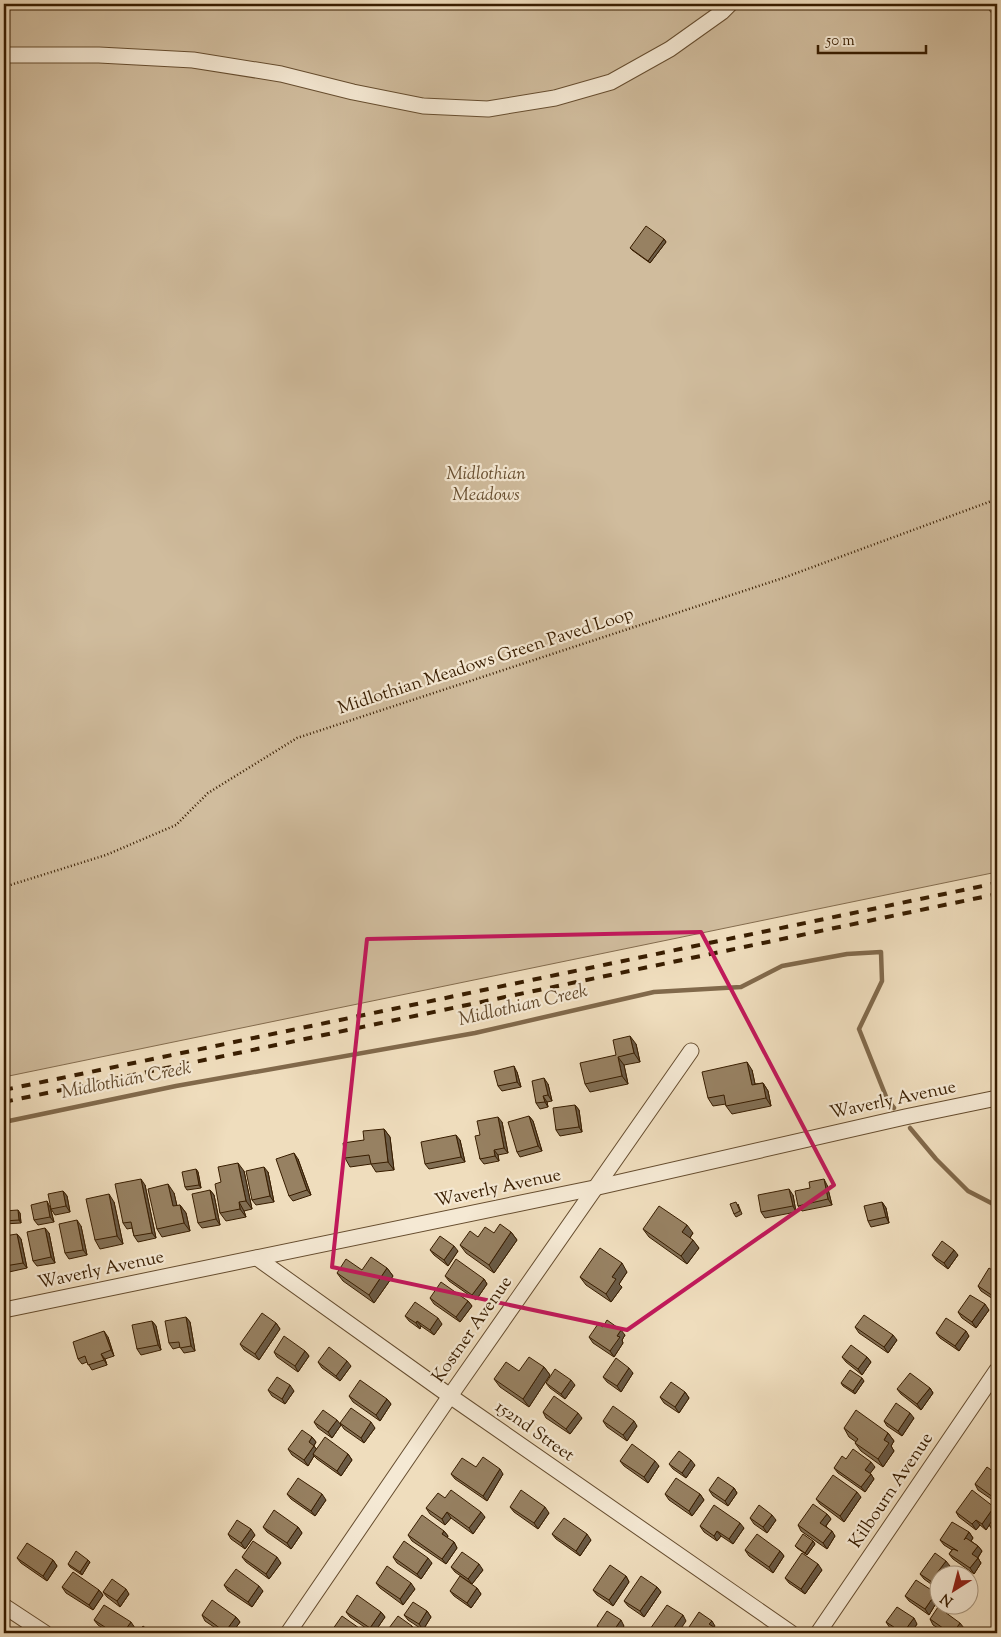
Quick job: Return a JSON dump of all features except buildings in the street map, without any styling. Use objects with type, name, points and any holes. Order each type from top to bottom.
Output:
[{"type":"street","points":[[4,55],[100,55],[193,60],[281,74],[353,92],[423,106],[488,109],[555,98],[611,82],[670,49],[722,12],[730,4]]},
{"type":"street","points":[[994,4],[997,7]]},
{"type":"street","name":"Kostner Avenue","points":[[288,1633],[594,1188],[691,1051]]},
{"type":"street","name":"Waverly Avenue","points":[[4,1310],[594,1188],[905,1117],[997,1098]]},
{"type":"street","name":"152nd Street","points":[[257,1258],[450,1396],[791,1633]]},
{"type":"street","name":"Kilbourn Avenue","points":[[818,1633],[997,1370]]},
{"type":"street","points":[[4,1606],[45,1633]]},
{"type":"path","name":"Midlothian Meadows Green Paved Loop","points":[[4,887],[106,855],[176,825],[208,794],[297,738],[783,578],[997,499]]},
{"type":"highlighted area","points":[[701,932],[834,1185],[627,1330],[332,1267],[367,939]]},
{"type":"green space","name":"Midlothian Meadows","points":[[4,4],[997,4],[997,872],[4,1077]]},
{"type":"waterway","name":"Midlothian Creek","points":[[4,1122],[176,1086],[475,1033],[654,992],[741,987],[782,966],[847,954],[881,952],[882,981],[859,1029],[887,1099],[894,1108]]},
{"type":"waterway","name":"Midlothian Creek","points":[[910,1128],[936,1159],[968,1191],[997,1206]]},
{"type":"railway","points":[[4,1090],[997,883]]},
{"type":"railway","points":[[4,1102],[997,894]]}]
